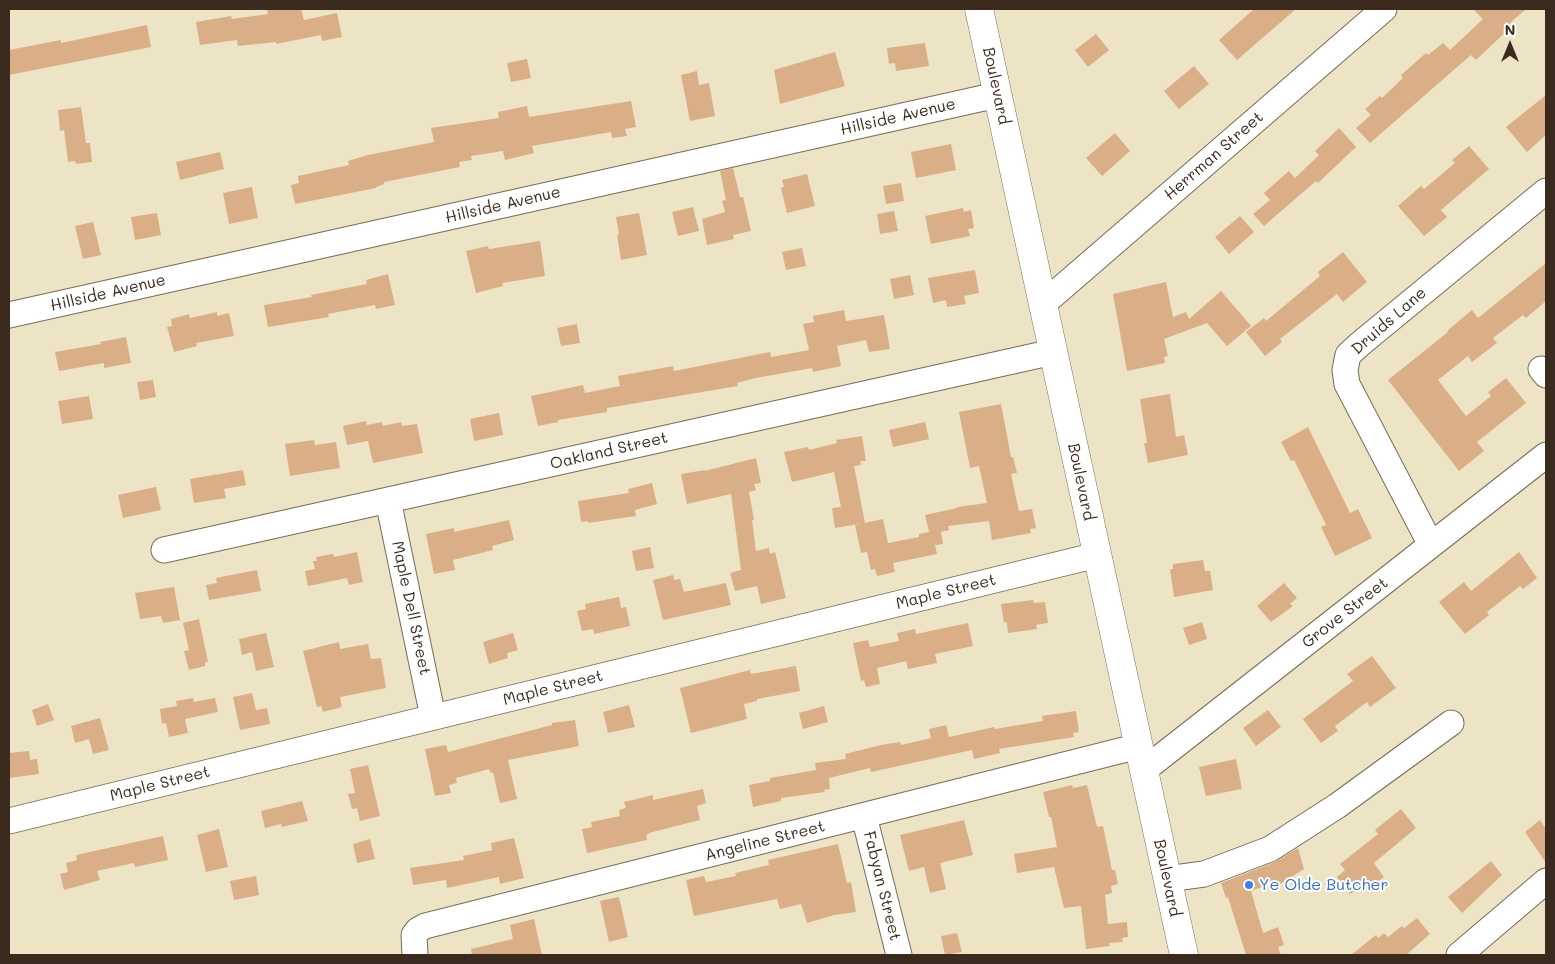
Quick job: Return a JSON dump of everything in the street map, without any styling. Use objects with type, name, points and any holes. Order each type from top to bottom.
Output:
[{"type":"main road","name":"Boulevard","points":[[979,9],[1184,955]]},
{"type":"street","name":"Herrman Street","points":[[1042,304],[1384,9]]},
{"type":"street","name":"Hillside Avenue","points":[[9,315],[997,95]]},
{"type":"street","name":"Druids Lane","points":[[1431,545],[1347,384],[1345,370],[1348,355],[1546,191]]},
{"type":"street","name":"Oakland Street","points":[[164,550],[1053,352]]},
{"type":"street","name":"Grove Street","points":[[1141,758],[1431,545],[1546,456]]},
{"type":"street","name":"Maple Dell Street","points":[[388,500],[433,717]]},
{"type":"street","name":"Maple Street","points":[[9,821],[1097,555]]},
{"type":"street","points":[[1168,879],[1204,874],[1270,849],[1337,806],[1451,723]]},
{"type":"street","name":"Angeline Street","points":[[415,955],[414,935],[425,926],[864,816],[1141,758]]},
{"type":"street","name":"Fabyan Street","points":[[864,816],[899,955]]},
{"type":"street","points":[[1459,955],[1546,881]]},
{"type":"building","points":[[267,9],[301,9],[304,20],[337,13],[342,37],[322,41],[321,35],[276,44],[276,42],[238,46],[237,40],[200,45],[196,22],[231,16],[232,19],[268,14]]},
{"type":"building","points":[[1254,9],[1296,9],[1237,60],[1219,40]]},
{"type":"building","points":[[1473,9],[1526,9],[1510,23],[1512,26],[1476,60],[1471,55],[1370,143],[1356,128],[1371,115],[1365,109],[1380,96],[1382,98],[1403,78],[1401,75],[1426,53],[1428,55],[1443,43],[1450,50],[1483,19]]},
{"type":"building","points":[[147,25],[151,47],[9,75],[9,50],[61,40],[61,43]]},
{"type":"building","points":[[1096,34],[1109,50],[1088,67],[1075,50]]},
{"type":"building","points":[[925,43],[929,66],[896,71],[895,63],[889,64],[887,48]]},
{"type":"building","points":[[835,52],[845,86],[780,104],[774,70]]},
{"type":"building","points":[[527,59],[531,78],[511,82],[507,63]]},
{"type":"building","points":[[1194,66],[1209,84],[1179,109],[1164,91]]},
{"type":"building","points":[[697,71],[699,85],[709,83],[715,116],[690,121],[681,75]]},
{"type":"building","points":[[1546,95],[1546,135],[1527,152],[1506,127]]},
{"type":"building","points":[[631,101],[636,127],[625,129],[627,136],[612,138],[611,132],[532,146],[534,153],[505,160],[503,151],[471,156],[472,160],[459,162],[460,167],[384,182],[384,184],[376,188],[295,204],[291,185],[299,183],[298,176],[349,165],[348,161],[368,155],[434,142],[431,128],[499,118],[498,112],[527,106],[529,117]]},
{"type":"building","points":[[81,107],[86,143],[90,143],[92,162],[76,164],[75,161],[68,162],[64,130],[60,131],[58,110]]},
{"type":"building","points":[[1339,128],[1356,147],[1318,183],[1316,181],[1264,226],[1253,214],[1270,200],[1264,193],[1289,171],[1295,178],[1319,155],[1315,151]]},
{"type":"building","points":[[1115,133],[1130,151],[1102,176],[1086,158]]},
{"type":"building","points":[[951,144],[956,170],[916,178],[911,152]]},
{"type":"building","points":[[1469,146],[1489,169],[1441,210],[1447,217],[1424,236],[1398,206],[1421,186],[1424,189],[1455,163],[1452,160]]},
{"type":"building","points":[[220,152],[224,169],[180,180],[176,162]]},
{"type":"building","points":[[733,168],[740,197],[743,197],[751,231],[733,235],[734,239],[707,245],[702,219],[725,212],[722,201],[726,200],[720,171]]},
{"type":"building","points":[[807,174],[815,206],[787,213],[781,188],[784,187],[782,180]]},
{"type":"building","points":[[901,183],[904,201],[886,204],[883,186]]},
{"type":"building","points":[[252,187],[258,218],[229,224],[223,193]]},
{"type":"building","points":[[693,207],[699,231],[678,236],[672,212]]},
{"type":"building","points":[[963,208],[964,212],[971,210],[974,228],[968,229],[970,236],[931,244],[925,216]]},
{"type":"building","points":[[894,211],[898,231],[880,234],[877,214]]},
{"type":"building","points":[[157,213],[161,235],[135,240],[131,217]]},
{"type":"building","points":[[639,213],[647,255],[621,260],[616,217]]},
{"type":"building","points":[[1240,216],[1254,232],[1229,254],[1215,237]]},
{"type":"building","points":[[93,222],[101,255],[83,259],[75,226]]},
{"type":"building","points":[[540,241],[545,276],[502,283],[503,286],[476,293],[466,251],[488,246],[489,249]]},
{"type":"building","points":[[802,248],[806,266],[786,270],[782,252]]},
{"type":"building","points":[[1343,252],[1367,282],[1343,302],[1337,294],[1280,339],[1282,342],[1265,356],[1246,332],[1264,318],[1266,321],[1320,276],[1318,272]]},
{"type":"building","points":[[1546,263],[1546,301],[1526,318],[1523,315],[1493,338],[1497,343],[1472,362],[1468,356],[1438,380],[1466,416],[1491,396],[1488,392],[1506,378],[1526,403],[1477,442],[1484,451],[1459,471],[1388,380],[1448,332],[1472,310],[1478,318]]},
{"type":"building","points":[[975,270],[979,293],[964,296],[966,304],[947,307],[946,300],[933,303],[928,278]]},
{"type":"building","points":[[388,274],[395,305],[376,309],[375,305],[328,314],[329,317],[268,327],[264,305],[312,297],[311,295],[367,284],[366,280]]},
{"type":"building","points":[[910,275],[914,295],[894,299],[890,279]]},
{"type":"building","points":[[1166,282],[1173,317],[1186,312],[1189,319],[1221,291],[1251,326],[1227,346],[1207,323],[1164,339],[1168,356],[1164,357],[1165,363],[1127,371],[1113,294]]},
{"type":"building","points":[[844,310],[846,321],[884,315],[890,349],[869,352],[866,340],[837,346],[841,366],[813,372],[812,368],[756,378],[737,383],[738,386],[607,408],[607,412],[558,420],[558,422],[538,426],[531,396],[583,385],[585,393],[620,386],[618,376],[673,366],[674,371],[770,352],[771,357],[809,350],[803,324],[814,322],[813,316]]},
{"type":"building","points":[[217,312],[217,316],[229,313],[234,336],[196,343],[197,346],[174,352],[167,327],[172,326],[171,319],[189,314],[190,318]]},
{"type":"building","points":[[577,324],[580,343],[561,346],[557,328]]},
{"type":"building","points":[[126,337],[131,363],[104,368],[104,363],[59,371],[55,352],[101,344],[100,342]]},
{"type":"building","points":[[153,380],[156,397],[140,400],[137,382]]},
{"type":"building","points":[[1170,394],[1176,437],[1184,435],[1188,455],[1148,463],[1140,399]]},
{"type":"building","points":[[89,396],[93,419],[62,424],[58,401]]},
{"type":"building","points":[[1001,404],[1011,457],[1013,457],[1017,473],[1011,474],[1019,511],[1032,509],[1036,528],[1030,529],[1031,533],[992,540],[989,521],[948,526],[949,530],[941,532],[943,544],[935,545],[937,554],[893,563],[895,572],[877,576],[875,569],[871,570],[867,552],[861,553],[855,525],[883,519],[888,543],[919,537],[919,534],[929,532],[925,515],[957,507],[987,503],[979,466],[970,468],[959,412]]},
{"type":"building","points":[[499,413],[503,435],[474,441],[470,419]]},
{"type":"building","points":[[366,421],[367,425],[382,422],[383,426],[401,422],[402,426],[417,424],[423,453],[373,463],[368,441],[347,445],[343,426]]},
{"type":"building","points":[[925,422],[929,439],[893,447],[889,430]]},
{"type":"building","points":[[1308,427],[1350,513],[1358,509],[1372,538],[1335,556],[1321,527],[1326,525],[1294,460],[1291,461],[1281,442]]},
{"type":"building","points":[[862,436],[866,461],[860,461],[861,465],[854,466],[865,523],[835,528],[832,508],[841,507],[834,472],[792,482],[784,452],[808,447],[809,450],[837,443],[836,440]]},
{"type":"building","points":[[314,440],[315,445],[336,442],[340,468],[290,476],[285,444]]},
{"type":"building","points":[[756,458],[761,483],[754,484],[756,490],[749,492],[754,520],[752,520],[756,551],[769,548],[770,554],[775,552],[786,598],[761,604],[757,586],[735,591],[730,573],[741,570],[731,494],[687,504],[681,474],[705,471]]},
{"type":"building","points":[[243,470],[246,485],[224,489],[226,498],[194,503],[190,479]]},
{"type":"building","points":[[652,483],[657,504],[635,510],[636,516],[588,523],[588,521],[581,522],[578,501],[629,493],[628,489]]},
{"type":"building","points":[[156,487],[161,510],[123,518],[118,495]]},
{"type":"building","points":[[509,520],[514,540],[492,546],[493,550],[453,560],[455,570],[434,574],[426,534],[454,528],[454,532]]},
{"type":"building","points":[[650,547],[654,568],[636,571],[632,551]]},
{"type":"building","points":[[357,552],[363,582],[349,585],[347,578],[308,586],[305,571],[315,569],[313,561],[317,561],[316,557],[333,554],[334,557]]},
{"type":"building","points":[[1519,552],[1537,578],[1523,589],[1520,586],[1487,612],[1489,615],[1465,634],[1439,602],[1464,582],[1471,591]]},
{"type":"building","points":[[1203,560],[1205,571],[1210,571],[1213,590],[1174,597],[1170,569],[1173,569],[1173,564]]},
{"type":"building","points":[[257,570],[261,591],[209,600],[206,585],[217,583],[216,578]]},
{"type":"building","points":[[673,575],[674,580],[680,579],[684,592],[726,583],[731,605],[663,620],[653,580]]},
{"type":"building","points":[[1284,583],[1297,598],[1290,604],[1293,606],[1271,622],[1257,606]]},
{"type":"building","points":[[174,587],[180,620],[163,623],[161,616],[140,619],[135,593]]},
{"type":"building","points":[[619,597],[621,608],[626,607],[630,626],[594,634],[593,629],[582,631],[577,611],[586,609],[585,604]]},
{"type":"building","points":[[1033,600],[1034,603],[1045,602],[1048,623],[1036,625],[1037,629],[1008,633],[1007,622],[1004,623],[1001,604]]},
{"type":"building","points":[[199,619],[208,662],[205,662],[205,666],[189,670],[184,651],[189,650],[183,623]]},
{"type":"building","points":[[1202,622],[1207,639],[1189,645],[1183,628]]},
{"type":"building","points":[[968,623],[973,646],[935,654],[937,663],[908,669],[906,661],[877,668],[880,684],[866,687],[864,680],[861,681],[853,643],[868,640],[870,647],[899,641],[897,633],[915,629],[916,634]]},
{"type":"building","points":[[266,633],[274,667],[256,671],[252,652],[242,655],[239,639]]},
{"type":"building","points":[[513,633],[518,650],[507,653],[508,658],[489,664],[483,642]]},
{"type":"building","points":[[339,642],[340,649],[368,644],[371,659],[381,658],[386,688],[340,697],[342,707],[323,712],[321,706],[317,707],[303,651]]},
{"type":"building","points":[[1372,656],[1396,688],[1370,707],[1367,702],[1335,726],[1338,731],[1321,743],[1303,719],[1353,681],[1347,674]]},
{"type":"building","points":[[796,666],[800,691],[757,699],[757,701],[744,704],[747,719],[691,733],[680,688],[750,670],[751,674]]},
{"type":"building","points":[[252,693],[256,710],[267,708],[270,724],[240,730],[233,697]]},
{"type":"building","points":[[193,698],[194,702],[215,698],[218,712],[185,719],[188,733],[169,737],[166,723],[162,724],[160,709],[177,706],[176,701]]},
{"type":"building","points":[[48,704],[54,720],[37,726],[32,710]]},
{"type":"building","points":[[629,705],[635,727],[608,733],[603,712]]},
{"type":"building","points":[[824,706],[828,722],[803,729],[799,713]]},
{"type":"building","points":[[1268,710],[1281,727],[1256,746],[1243,728]]},
{"type":"building","points":[[1076,711],[1079,732],[1073,733],[1074,737],[999,749],[1000,753],[974,759],[972,750],[871,772],[870,768],[829,778],[830,789],[824,790],[825,792],[781,798],[781,801],[753,807],[749,785],[770,781],[770,778],[816,770],[815,763],[846,759],[845,754],[881,745],[900,742],[901,745],[931,738],[929,729],[946,725],[949,737],[994,727],[995,729],[1043,721],[1042,716]]},
{"type":"building","points":[[100,718],[109,750],[93,754],[89,739],[75,743],[71,726]]},
{"type":"building","points":[[575,720],[579,746],[508,760],[517,799],[500,803],[493,772],[491,773],[489,769],[456,778],[457,783],[449,785],[451,793],[435,796],[425,749],[446,745],[448,752],[552,725],[552,723]]},
{"type":"building","points":[[29,751],[30,760],[37,759],[39,774],[9,778],[9,753]]},
{"type":"building","points":[[1236,759],[1242,789],[1206,796],[1199,767]]},
{"type":"building","points":[[368,765],[380,816],[360,821],[357,808],[352,809],[348,794],[355,793],[350,769]]},
{"type":"building","points":[[1072,785],[1073,788],[1087,785],[1097,827],[1103,826],[1112,870],[1115,870],[1118,884],[1111,886],[1112,893],[1105,895],[1108,924],[1127,922],[1128,937],[1122,938],[1123,942],[1109,943],[1110,946],[1086,949],[1081,906],[1064,908],[1054,867],[1017,873],[1014,854],[1057,847],[1051,817],[1049,817],[1043,792]]},
{"type":"building","points":[[703,789],[706,803],[697,806],[700,820],[649,833],[646,835],[647,840],[587,853],[582,829],[592,827],[591,822],[620,816],[619,810],[626,808],[624,802],[653,795],[653,800]]},
{"type":"building","points":[[302,801],[308,821],[282,827],[281,824],[265,828],[261,811]]},
{"type":"building","points":[[1401,809],[1416,828],[1374,863],[1384,877],[1364,892],[1360,887],[1350,894],[1337,877],[1345,870],[1340,864],[1378,834],[1375,830]]},
{"type":"building","points":[[964,820],[973,855],[940,863],[946,889],[930,893],[924,867],[909,871],[900,835]]},
{"type":"building","points":[[1540,820],[1546,829],[1546,863],[1525,832]]},
{"type":"building","points":[[219,829],[228,867],[206,872],[197,835]]},
{"type":"building","points":[[163,836],[168,860],[135,867],[134,863],[97,871],[100,880],[64,890],[60,874],[68,872],[66,863],[77,860],[76,855]]},
{"type":"building","points":[[514,838],[524,878],[500,884],[499,877],[447,888],[446,880],[413,885],[410,868],[464,860],[463,856],[492,850],[491,843]]},
{"type":"building","points":[[370,839],[375,859],[357,863],[353,844]]},
{"type":"building","points":[[838,844],[847,883],[851,882],[856,912],[834,915],[807,923],[801,904],[780,909],[777,899],[694,916],[686,880],[704,876],[706,882],[736,876],[735,873],[769,865],[768,860]]},
{"type":"building","points":[[1298,848],[1304,869],[1280,884],[1279,881],[1251,891],[1263,933],[1278,927],[1284,945],[1278,947],[1281,955],[1246,955],[1228,897],[1226,898],[1221,883],[1275,862]]},
{"type":"building","points":[[1491,861],[1502,875],[1462,913],[1448,897]]},
{"type":"building","points":[[256,876],[259,895],[234,900],[230,881]]},
{"type":"building","points":[[619,897],[628,937],[609,942],[600,901]]},
{"type":"building","points":[[1417,918],[1430,934],[1406,955],[1351,955],[1376,935],[1378,938],[1384,933],[1388,937],[1402,926],[1404,928]]},
{"type":"building","points":[[534,919],[542,955],[472,955],[471,949],[513,939],[510,925]]},
{"type":"building","points":[[957,933],[962,952],[945,955],[941,936]]},
{"type":"place","name":"Ye Olde Butcher","points":[[1249,885]]}]
